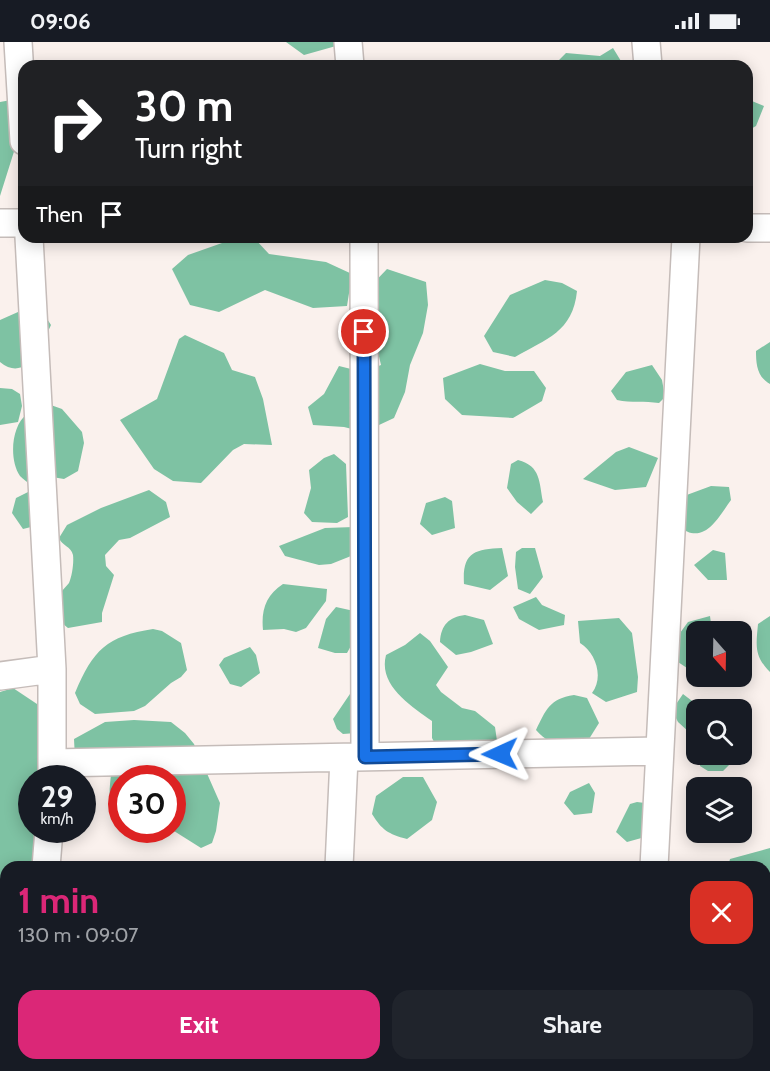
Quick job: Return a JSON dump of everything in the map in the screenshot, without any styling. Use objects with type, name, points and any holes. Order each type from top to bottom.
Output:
[{"type":"street","points":[[18,42],[19,60]]},
{"type":"street","points":[[348,42],[350,60]]},
{"type":"street","points":[[646,42],[648,60]]},
{"type":"street","points":[[0,223],[18,223]]},
{"type":"street","points":[[753,228],[770,228]]},
{"type":"street","points":[[29,243],[52,669],[53,765]]},
{"type":"street","points":[[340,861],[355,758],[364,243]]},
{"type":"street","points":[[654,861],[658,751],[686,243]]},
{"type":"street","points":[[0,676],[52,669]]},
{"type":"street","points":[[96,769],[355,758],[658,751]]},
{"type":"street","points":[[46,861],[48,843]]},
{"type":"green space","points":[[286,42],[343,42],[304,55]]},
{"type":"green space","points":[[613,48],[620,60],[559,60],[566,53],[600,56]]},
{"type":"green space","points":[[11,100],[17,142],[0,196],[0,102]]},
{"type":"green space","points":[[753,101],[764,106],[756,126],[753,128]]},
{"type":"green space","points":[[222,243],[259,243],[269,254],[326,262],[352,274],[347,306],[313,308],[265,290],[219,312],[190,305],[172,269],[188,255]]},
{"type":"green space","points":[[387,269],[426,282],[428,305],[423,333],[410,365],[405,392],[394,418],[364,432],[344,427],[313,425],[308,407],[324,394],[339,366],[363,372],[381,365],[364,293]]},
{"type":"green space","points":[[545,280],[562,283],[577,291],[570,316],[564,325],[547,339],[515,357],[493,352],[484,336],[510,295]]},
{"type":"green space","points":[[27,308],[40,308],[51,325],[32,359],[26,365],[10,368],[0,362],[0,320]]},
{"type":"green space","points":[[185,335],[224,353],[232,370],[255,377],[263,399],[272,445],[244,444],[233,450],[201,483],[173,481],[154,469],[120,420],[157,399],[179,339]]},
{"type":"green space","points":[[770,342],[770,384],[760,374],[756,351]]},
{"type":"green space","points":[[480,364],[505,371],[534,371],[546,388],[542,401],[513,418],[462,415],[445,399],[443,378]]},
{"type":"green space","points":[[652,365],[662,380],[665,397],[659,403],[617,400],[611,391],[626,372]]},
{"type":"green space","points":[[0,388],[12,389],[20,394],[22,406],[18,422],[0,425]]},
{"type":"green space","points":[[48,404],[62,409],[82,432],[84,443],[78,471],[64,479],[52,477],[31,485],[20,476],[16,469],[13,443],[22,419],[27,414]]},
{"type":"green space","points":[[629,447],[658,458],[646,487],[615,490],[583,479],[616,452]]},
{"type":"green space","points":[[334,454],[346,464],[348,517],[337,523],[312,522],[304,513],[311,488],[309,470],[324,458]]},
{"type":"green space","points":[[518,460],[531,466],[538,476],[543,502],[531,514],[517,502],[507,488],[511,464]]},
{"type":"green space","points":[[711,486],[729,487],[731,500],[709,528],[703,532],[687,532],[678,526],[684,496]]},
{"type":"green space","points":[[149,490],[166,502],[170,517],[130,538],[119,540],[105,555],[106,566],[114,575],[102,613],[102,622],[68,628],[62,622],[58,612],[58,603],[60,594],[70,580],[73,555],[59,538],[67,525],[101,508]]},
{"type":"green space","points":[[30,491],[35,526],[23,529],[12,513],[16,498]]},
{"type":"green space","points":[[445,497],[452,501],[455,528],[432,535],[420,524],[426,503]]},
{"type":"green space","points":[[354,527],[361,552],[331,564],[319,565],[285,556],[279,546],[325,528]]},
{"type":"green space","points":[[502,548],[508,576],[490,590],[464,584],[465,565],[472,555],[484,550]]},
{"type":"green space","points":[[522,548],[535,548],[543,577],[530,594],[518,589],[515,567],[516,552]]},
{"type":"green space","points":[[713,550],[725,553],[727,580],[708,580],[694,565]]},
{"type":"green space","points":[[283,584],[327,589],[326,601],[306,628],[296,632],[284,629],[263,630],[266,604],[272,593]]},
{"type":"green space","points":[[536,597],[542,605],[565,615],[564,625],[539,630],[519,619],[513,607]]},
{"type":"green space","points":[[336,607],[354,611],[361,628],[347,653],[335,653],[318,648],[326,619]]},
{"type":"green space","points":[[465,615],[484,620],[493,644],[456,655],[440,642],[442,631],[450,620]]},
{"type":"green space","points":[[710,616],[711,621],[692,621]]},
{"type":"green space","points":[[770,616],[770,672],[761,661],[757,645],[758,624]]},
{"type":"green space","points":[[619,618],[632,633],[638,677],[637,692],[606,702],[592,693],[596,687],[598,673],[594,659],[586,647],[580,643],[578,621]]},
{"type":"green space","points":[[686,625],[686,667],[678,662],[672,644]]},
{"type":"green space","points":[[153,629],[162,631],[181,643],[187,670],[181,677],[145,706],[134,711],[95,714],[80,704],[75,693],[95,656],[113,641]]},
{"type":"green space","points":[[420,633],[430,641],[448,667],[436,685],[441,692],[462,708],[475,711],[495,727],[497,741],[473,758],[446,765],[432,738],[432,721],[398,694],[387,676],[386,655],[405,645]]},
{"type":"green space","points":[[250,647],[256,655],[260,673],[241,687],[230,684],[219,665],[224,658]]},
{"type":"green space","points":[[13,688],[46,710],[42,765],[18,765],[18,843],[38,843],[38,861],[0,861],[0,692]]},
{"type":"green space","points":[[354,688],[369,732],[343,734],[337,729],[333,719]]},
{"type":"green space","points":[[683,694],[690,699],[686,699],[686,729],[678,722],[672,710]]},
{"type":"green space","points":[[574,695],[587,698],[599,723],[589,739],[561,744],[542,736],[536,730],[549,707],[559,699]]},
{"type":"green space","points":[[134,720],[171,722],[185,733],[194,744],[220,803],[212,843],[201,848],[186,839],[186,765],[108,765],[108,774],[96,768],[96,765],[88,765],[75,759],[74,739],[105,722]]},
{"type":"green space","points":[[729,765],[723,771],[708,771],[700,766]]},
{"type":"green space","points":[[403,777],[423,777],[437,802],[432,820],[407,839],[386,831],[372,814],[376,796]]},
{"type":"green space","points":[[589,783],[595,793],[592,813],[574,815],[564,803],[570,792]]},
{"type":"green space","points":[[637,802],[653,804],[663,832],[627,842],[616,832],[630,804]]},
{"type":"green space","points":[[770,848],[770,861],[730,861]]},
{"type":"route","points":[[364,332],[365,757],[500,754]]}]
